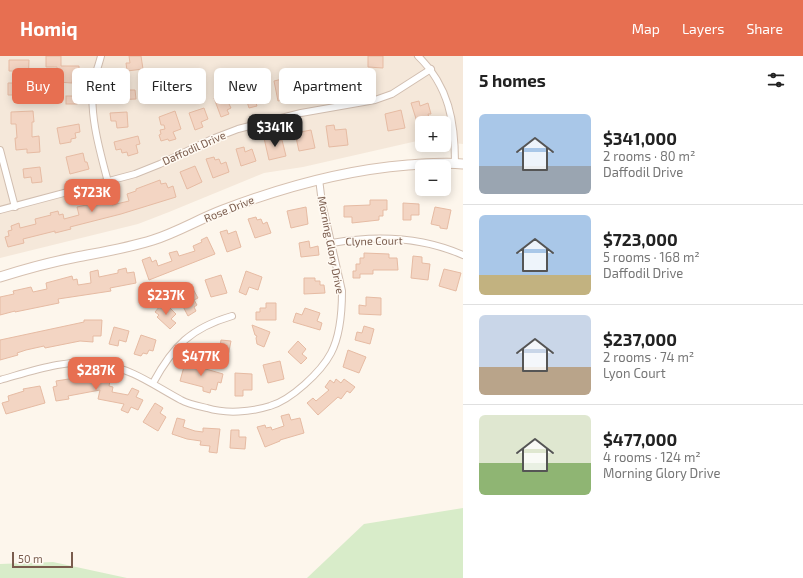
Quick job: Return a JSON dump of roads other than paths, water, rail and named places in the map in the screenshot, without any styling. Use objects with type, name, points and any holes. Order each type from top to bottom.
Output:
[{"type":"main road","name":"Rose Drive","points":[[0,276],[41,265],[130,247],[174,233],[221,210],[319,179],[391,167],[459,163]]},
{"type":"street","points":[[101,56],[94,81],[93,97],[98,146],[108,182]]},
{"type":"street","points":[[418,56],[431,69],[442,87],[452,118],[459,163]]},
{"type":"street","name":"Daffodil Drive","points":[[0,210],[134,174],[238,129],[301,113],[358,104],[386,96],[408,85],[431,69]]},
{"type":"street","points":[[0,150],[15,207]]},
{"type":"street","name":"Morning Glory Drive","points":[[0,380],[80,362],[101,364],[122,368],[153,383],[182,400],[209,409],[231,411],[271,406],[295,392],[316,373],[331,353],[335,341],[342,305],[342,291],[322,203],[319,179]]},
{"type":"street","name":"Clyne Court","points":[[332,243],[343,241],[390,239],[415,240],[463,255]]},
{"type":"street","points":[[153,383],[161,368],[183,341],[197,330],[212,322],[232,316]]}]
